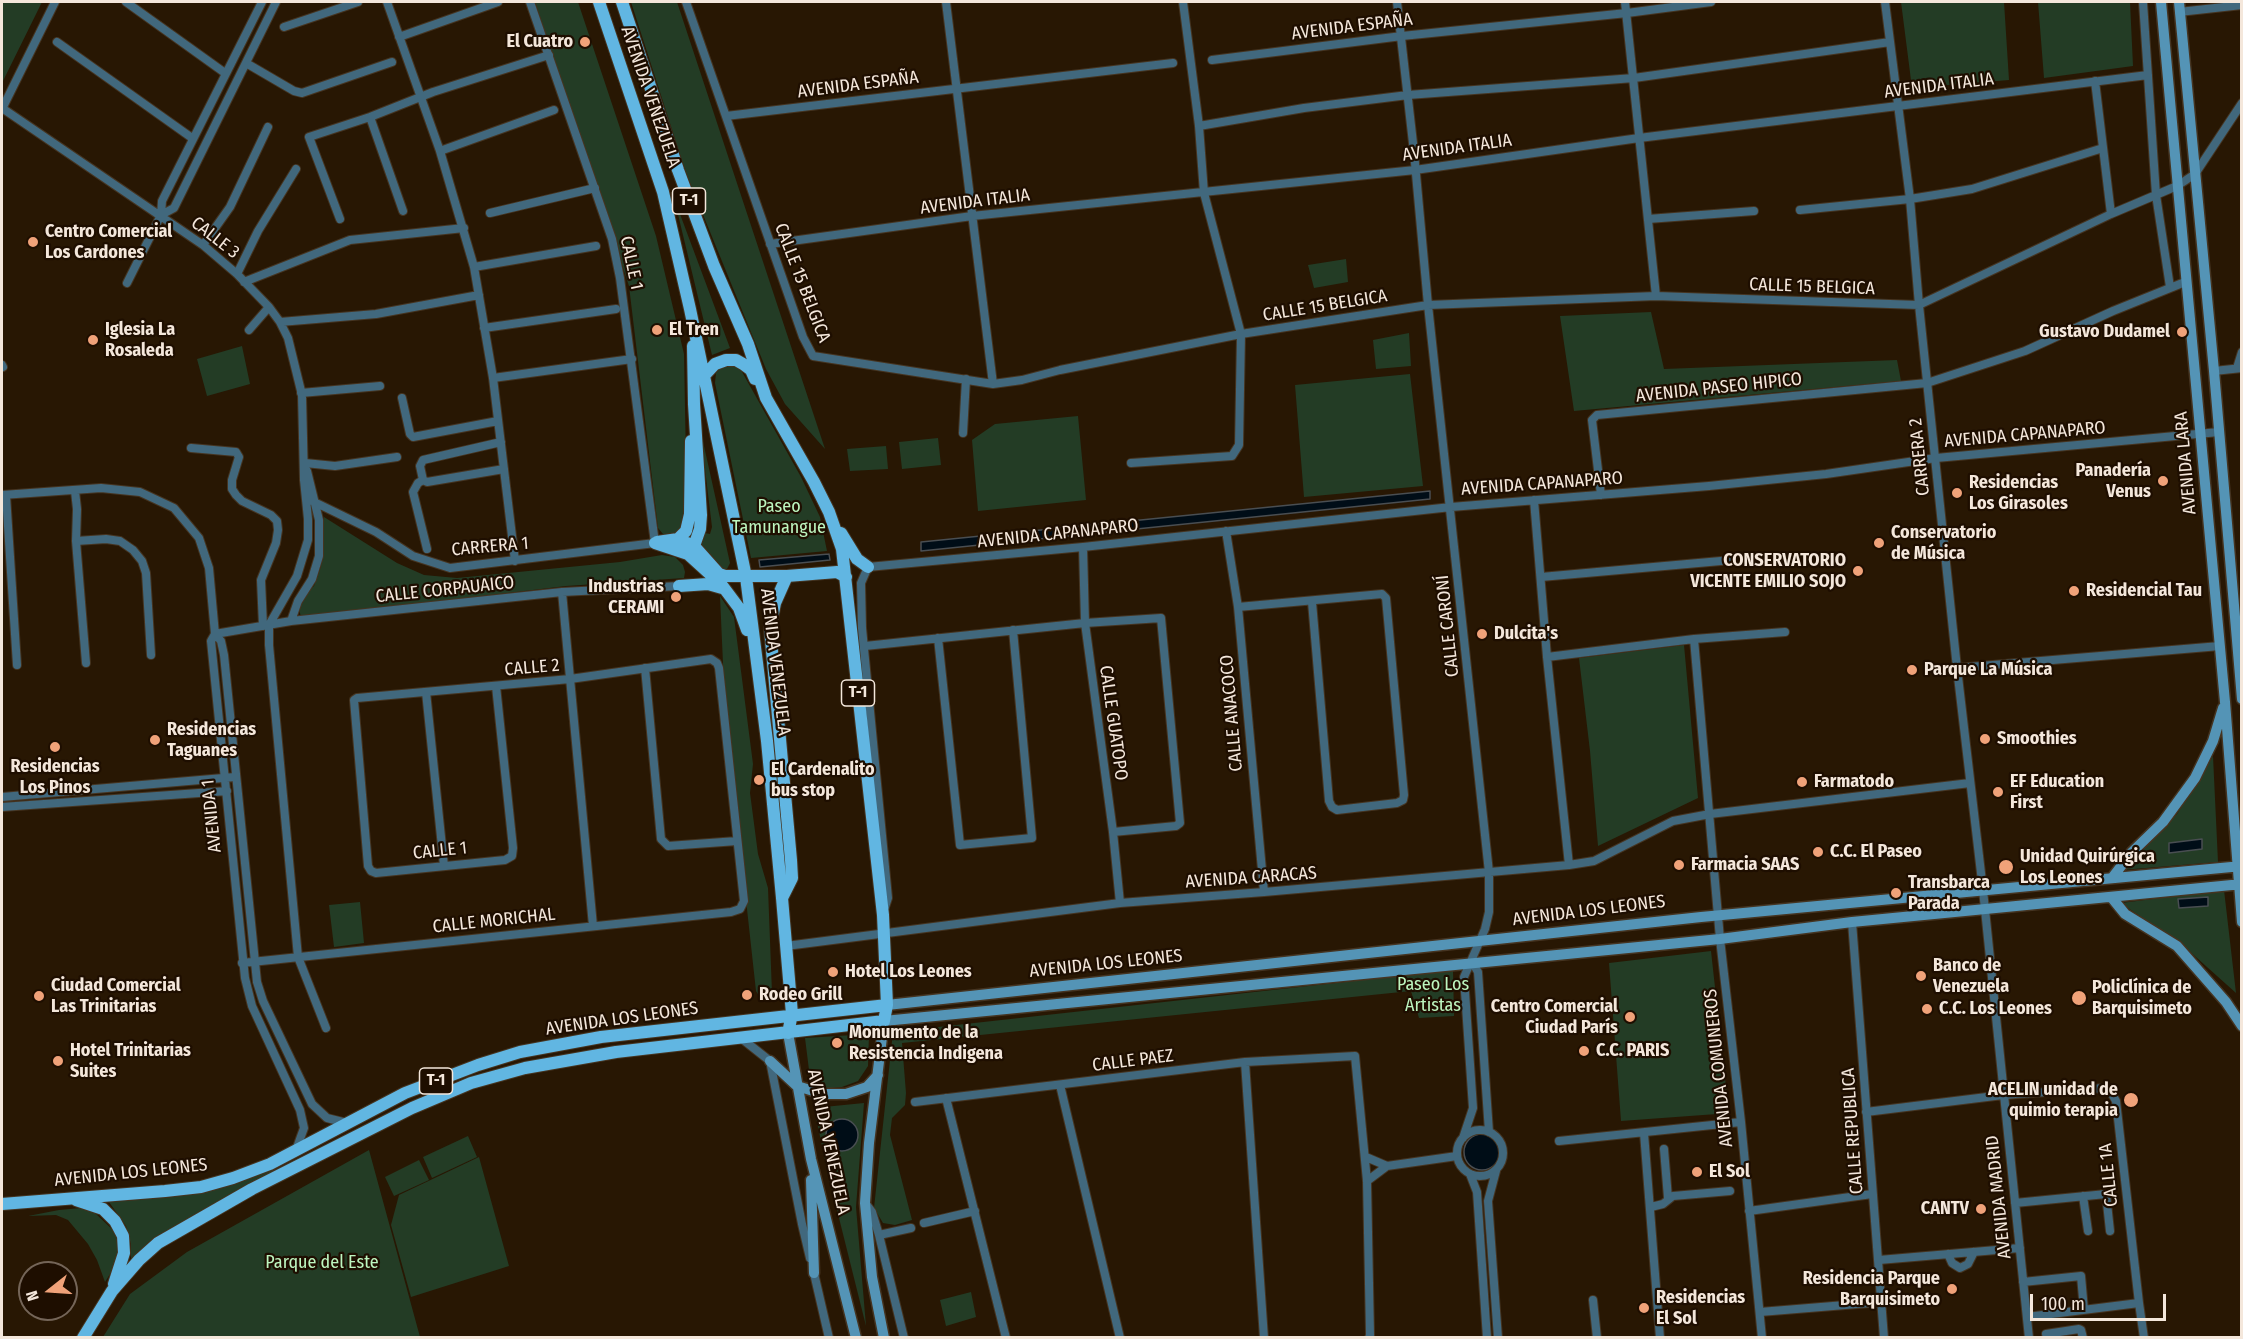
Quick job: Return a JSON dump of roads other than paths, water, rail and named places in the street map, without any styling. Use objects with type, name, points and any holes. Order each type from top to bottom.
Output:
[{"type":"main road","name":"AVENIDA VENEZUELA","points":[[599,2],[663,192],[705,375],[746,577],[767,741],[782,898],[792,1014],[788,1033]]},
{"type":"main road","name":"AVENIDA VENEZUELA","points":[[622,2],[678,170],[714,266],[748,344],[766,398],[814,482],[829,512],[842,549],[883,915],[887,1005],[884,1022]]},
{"type":"main road","points":[[690,309],[701,515],[700,529],[694,546]]},
{"type":"main road","points":[[694,387],[716,364],[726,360],[736,360],[751,370],[766,398]]},
{"type":"main road","points":[[678,539],[686,531],[690,514],[689,456],[694,404]]},
{"type":"main road","points":[[829,512],[857,559],[868,567]]},
{"type":"main road","points":[[655,543],[678,539],[694,546],[719,574],[746,577],[837,572],[846,577]]},
{"type":"main road","points":[[655,543],[688,554],[721,584],[739,608],[746,624],[756,695],[767,741]]},
{"type":"main road","points":[[782,898],[792,878],[770,629],[775,603],[787,576]]},
{"type":"main road","points":[[679,586],[708,584],[719,586],[729,593]]},
{"type":"main road","name":"AVENIDA LOS LEONES","points":[[2,1204],[201,1187],[233,1178],[270,1164],[419,1087],[520,1052],[601,1038],[792,1014],[887,1005]]},
{"type":"main road","name":"AVENIDA LOS LEONES","points":[[83,1338],[112,1291],[139,1260],[159,1243],[252,1189],[412,1108],[471,1083],[525,1068],[615,1052],[884,1022]]},
{"type":"main road","name":"T-1","points":[[67,1198],[103,1209],[116,1221],[123,1236],[124,1253],[112,1291]]},
{"type":"street","points":[[2,109],[55,2]]},
{"type":"street","points":[[126,2],[225,73]]},
{"type":"street","points":[[127,283],[161,215],[162,201],[259,2]]},
{"type":"street","points":[[161,215],[174,208],[276,2]]},
{"type":"street","points":[[284,27],[357,2]]},
{"type":"street","points":[[387,2],[441,151],[474,267],[493,378],[515,561]]},
{"type":"street","points":[[399,37],[498,2]]},
{"type":"street","name":"CALLE 1","points":[[530,2],[612,239],[621,278],[655,543]]},
{"type":"street","name":"CALLE 15 BELGICA","points":[[686,2],[803,337],[813,356],[993,384],[1022,380],[1060,370],[1241,334],[1428,305],[1656,296],[1919,305],[2111,214],[2177,186],[2195,174]]},
{"type":"street","points":[[946,2],[993,384]]},
{"type":"street","points":[[1131,463],[1232,456],[1239,445],[1241,334],[1204,193],[1199,126],[1184,2]]},
{"type":"street","name":"CALLE CARONÍ","points":[[1397,2],[1489,872],[1489,912],[1472,962],[1464,977],[1473,1108],[1463,1138]]},
{"type":"street","points":[[1625,2],[1656,296]]},
{"type":"street","name":"AVENIDA ESPAÑA","points":[[1212,60],[1402,36],[1711,2]]},
{"type":"street","name":"CARRERA 2","points":[[1885,2],[1910,199],[1927,383],[1984,909]]},
{"type":"street","points":[[2143,2],[2157,195],[2169,287]]},
{"type":"street","name":"AVENIDA LARA","points":[[2161,2],[2225,702],[2239,867],[2241,922]]},
{"type":"street","points":[[2179,7],[2241,5]]},
{"type":"street","name":"AVENIDA LARA","points":[[2179,7],[2239,641],[2241,699]]},
{"type":"street","points":[[57,42],[192,138]]},
{"type":"street","points":[[1199,126],[1304,108],[1408,95],[1634,78],[1890,42]]},
{"type":"street","points":[[340,219],[309,137],[549,55]]},
{"type":"street","points":[[246,63],[294,91],[302,93],[392,62]]},
{"type":"street","name":"AVENIDA ESPAÑA","points":[[726,116],[1173,63]]},
{"type":"street","name":"AVENIDA ITALIA","points":[[770,244],[972,216],[1415,170],[1639,138],[2148,75]]},
{"type":"street","points":[[2095,81],[2111,214]]},
{"type":"street","points":[[2195,174],[2241,103]]},
{"type":"street","name":"CALLE 3","points":[[2,109],[203,245],[237,274],[269,307],[280,322],[288,339],[301,393],[305,464]]},
{"type":"street","points":[[441,151],[554,110]]},
{"type":"street","points":[[370,117],[403,211]]},
{"type":"street","points":[[203,245],[230,207],[268,127]]},
{"type":"street","points":[[1800,210],[1910,199],[1972,189],[2103,147]]},
{"type":"street","points":[[237,274],[258,231],[296,169]]},
{"type":"street","points":[[490,213],[595,188]]},
{"type":"street","points":[[1647,219],[1754,211]]},
{"type":"street","points":[[244,282],[350,240],[464,228]]},
{"type":"street","name":"CALLE 1","points":[[474,267],[596,246]]},
{"type":"street","points":[[1927,383],[2025,351],[2185,282]]},
{"type":"street","points":[[280,322],[376,314],[479,295]]},
{"type":"street","points":[[249,330],[269,307]]},
{"type":"street","points":[[484,328],[616,309]]},
{"type":"street","points":[[2214,371],[2239,368],[2241,352]]},
{"type":"street","points":[[493,378],[632,359]]},
{"type":"street","points":[[963,433],[966,379]]},
{"type":"street","name":"AVENIDA PASEO HIPICO","points":[[1600,495],[1592,420],[1597,415],[1927,383]]},
{"type":"street","points":[[301,393],[380,386]]},
{"type":"street","points":[[402,398],[410,434],[413,437],[498,421]]},
{"type":"street","name":"AVENIDA CAPANAPARO","points":[[868,567],[1083,547],[1451,507],[1826,474],[1935,458],[2219,432]]},
{"type":"street","points":[[423,480],[420,466],[423,460],[501,442]]},
{"type":"street","points":[[190,448],[236,452],[239,457],[232,480],[232,489],[242,501],[271,515],[277,521],[276,543],[261,580],[298,957],[326,1028]]},
{"type":"street","points":[[305,464],[335,466],[397,457]]},
{"type":"street","points":[[266,625],[297,576],[305,555],[308,530],[305,464]]},
{"type":"street","points":[[291,621],[298,601],[316,567],[320,534],[316,504],[305,464]]},
{"type":"street","points":[[427,549],[413,492],[418,483],[423,480],[432,482],[504,469]]},
{"type":"street","points":[[17,665],[4,495],[101,488],[140,492],[174,508],[200,538],[209,568],[215,634]]},
{"type":"street","points":[[75,491],[76,541],[86,663]]},
{"type":"street","name":"CARRERA 1","points":[[306,498],[376,532],[413,556],[450,568],[655,543]]},
{"type":"street","points":[[1534,500],[1547,657],[1569,865]]},
{"type":"street","name":"CALLE ANACOCO","points":[[1226,531],[1238,607],[1264,892]]},
{"type":"street","points":[[76,541],[106,539],[120,541],[133,550],[142,561],[146,573],[152,656]]},
{"type":"street","name":"CALLE GUATOPO","points":[[1083,547],[1084,623],[1113,832],[1120,903]]},
{"type":"street","points":[[1541,577],[1777,556]]},
{"type":"street","points":[[868,567],[861,583],[862,628],[888,898],[883,915]]},
{"type":"street","name":"CALLE CORPAUAICO","points":[[215,634],[291,621],[562,592],[679,586]]},
{"type":"street","points":[[562,592],[593,926]]},
{"type":"street","points":[[1238,607],[1382,594],[1386,598],[1404,795],[1403,800],[1397,803],[1337,810],[1329,801],[1312,602]]},
{"type":"street","points":[[865,646],[1084,623],[1161,618],[1180,823],[1176,826],[1113,832]]},
{"type":"street","points":[[938,638],[960,845],[1032,838],[1013,630]]},
{"type":"street","points":[[1547,657],[1694,639],[1785,632]]},
{"type":"street","name":"AVENIDA 1","points":[[296,1150],[304,1128],[300,1110],[252,1006],[242,963],[211,641],[215,634],[220,641],[224,655],[257,982],[263,1001],[312,1104],[327,1118],[347,1123]]},
{"type":"street","name":"AVENIDA COMUNEROS","points":[[1694,639],[1720,939],[1762,1338]]},
{"type":"street","points":[[1957,668],[2220,646]]},
{"type":"street","name":"CALLE 2","points":[[354,700],[570,679],[711,659],[717,663],[719,668],[737,841]]},
{"type":"street","points":[[645,668],[661,839],[668,846],[737,841]]},
{"type":"street","name":"CALLE 1","points":[[354,700],[368,866],[376,873],[505,860],[512,856],[496,686]]},
{"type":"street","points":[[426,692],[444,866]]},
{"type":"street","points":[[2112,878],[2132,852],[2163,822],[2195,778],[2213,741],[2225,702]]},
{"type":"street","points":[[2,797],[235,777]]},
{"type":"street","name":"AVENIDA CARACAS","points":[[786,946],[1120,903],[1569,865],[1594,861],[1673,821],[1710,814],[1970,783]]},
{"type":"street","points":[[2,807],[237,791]]},
{"type":"street","name":"CALLE MORICHAL","points":[[242,963],[731,912],[740,909],[744,901],[737,841]]},
{"type":"street","name":"AVENIDA LOS LEONES","points":[[887,1005],[1719,915],[2239,867]]},
{"type":"street","name":"AVENIDA LOS LEONES","points":[[884,1022],[1720,939],[1852,922],[2240,884]]},
{"type":"street","points":[[2112,898],[2125,914],[2177,946],[2226,1002],[2241,1026]]},
{"type":"street","name":"AVENIDA MADRID","points":[[1984,909],[2029,1338]]},
{"type":"street","name":"CALLE REPUBLICA","points":[[1852,922],[1884,1338]]},
{"type":"street","points":[[1472,962],[1478,972],[1489,1132]]},
{"type":"street","name":"AVENIDA VENEZUELA","points":[[884,1022],[869,1143],[865,1203],[872,1277],[884,1338]]},
{"type":"street","name":"AVENIDA VENEZUELA","points":[[788,1033],[811,1159],[856,1338]]},
{"type":"street","points":[[741,1038],[797,1086],[823,1094],[846,1094],[867,1087],[878,1075]]},
{"type":"street","name":"CALLE PAEZ","points":[[915,1101],[1245,1062],[1355,1056],[1366,1157]]},
{"type":"street","points":[[770,1061],[802,1224],[829,1338]]},
{"type":"street","points":[[1245,1062],[1264,1338]]},
{"type":"street","points":[[1060,1085],[1120,1338]]},
{"type":"street","name":"CALLE 1A","points":[[1866,1112],[2003,1095],[2105,1088],[2116,1101],[2144,1338]]},
{"type":"street","points":[[946,1098],[1006,1338]]},
{"type":"street","points":[[1559,1141],[1741,1122]]},
{"type":"street","points":[[1496,1171],[1481,1177],[1463,1169],[1457,1156],[1463,1138],[1475,1131],[1489,1132],[1495,1135],[1502,1146],[1503,1160],[1496,1171],[1488,1201],[1498,1338]]},
{"type":"street","points":[[1644,1133],[1660,1338]]},
{"type":"street","points":[[1664,1149],[1668,1198]]},
{"type":"street","points":[[1367,1181],[1387,1166],[1457,1156]]},
{"type":"street","points":[[1369,1338],[1366,1157],[1387,1166]]},
{"type":"street","points":[[811,1159],[814,1273]]},
{"type":"street","points":[[1470,1174],[1477,1192],[1487,1338]]},
{"type":"street","points":[[1651,1207],[1663,1204],[1668,1198],[1674,1196],[1730,1191]]},
{"type":"street","points":[[1749,1211],[1872,1194]]},
{"type":"street","points":[[2015,1203],[2106,1194],[2110,1231]]},
{"type":"street","points":[[2083,1196],[2088,1231]]},
{"type":"street","name":"AVENIDA VENEZUELA","points":[[865,1203],[872,1212],[879,1235],[903,1338]]},
{"type":"street","points":[[924,1223],[975,1211]]},
{"type":"street","points":[[879,1235],[912,1228]]},
{"type":"street","points":[[1878,1260],[2020,1248]]},
{"type":"street","points":[[1948,1254],[1954,1266],[1960,1268],[1968,1264],[1974,1252]]},
{"type":"street","points":[[2023,1282],[2081,1276],[2084,1310]]},
{"type":"street","points":[[1593,1300],[1597,1338]]},
{"type":"street","points":[[1760,1312],[1882,1302]]},
{"type":"street","points":[[2027,1317],[2139,1303]]},
{"type":"street","points":[[2046,1334],[2057,1335],[2079,1329],[2083,1338]]},
{"type":"place","name":"El Cuatro","points":[[585,42]]},
{"type":"place","name":"Centro Comercial Los Cardones","points":[[33,242]]},
{"type":"place","name":"El Tren","points":[[657,330]]},
{"type":"place","name":"Gustavo Dudamel","points":[[2182,332]]},
{"type":"place","name":"Iglesia La Rosaleda","points":[[93,340]]},
{"type":"place","name":"Panadería Venus","points":[[2163,481]]},
{"type":"place","name":"Residencias Los Girasoles","points":[[1957,493]]},
{"type":"place","name":"Conservatorio de Música","points":[[1879,543]]},
{"type":"place","name":"CONSERVATORIO VICENTE EMILIO SOJO","points":[[1858,571]]},
{"type":"place","name":"Residencial Tau","points":[[2074,591]]},
{"type":"place","name":"Industrias CERAMI","points":[[676,597]]},
{"type":"place","name":"Dulcita's","points":[[1482,634]]},
{"type":"place","name":"Parque La Música","points":[[1912,670]]},
{"type":"place","name":"Smoothies","points":[[1985,739]]},
{"type":"place","name":"Residencias Taguanes","points":[[155,740]]},
{"type":"place","name":"Residencias Los Pinos","points":[[55,747]]},
{"type":"place","name":"El Cardenalito bus stop","points":[[759,780]]},
{"type":"place","name":"Farmatodo","points":[[1802,782]]},
{"type":"place","name":"EF Education First","points":[[1998,792]]},
{"type":"place","name":"C.C. El Paseo","points":[[1818,852]]},
{"type":"place","name":"Farmacia SAAS","points":[[1679,865]]},
{"type":"place","name":"Unidad Quirúrgica Los Leones","points":[[2006,867]]},
{"type":"place","name":"Transbarca Parada","points":[[1896,893]]},
{"type":"place","name":"Hotel Los Leones","points":[[833,972]]},
{"type":"place","name":"Banco de Venezuela","points":[[1921,976]]},
{"type":"place","name":"Rodeo Grill","points":[[747,995]]},
{"type":"place","name":"Ciudad Comercial Las Trinitarias","points":[[39,996]]},
{"type":"place","name":"Policlínica de Barquisimeto","points":[[2079,998]]},
{"type":"place","name":"C.C. Los Leones","points":[[1927,1009]]},
{"type":"place","name":"Centro Comercial Ciudad París","points":[[1630,1017]]},
{"type":"place","name":"Monumento de la Resistencia Indigena","points":[[837,1043]]},
{"type":"place","name":"C.C. PARIS","points":[[1584,1051]]},
{"type":"place","name":"Hotel Trinitarias Suites","points":[[58,1061]]},
{"type":"place","name":"ACELIN unidad de quimio terapia","points":[[2131,1100]]},
{"type":"place","name":"El Sol","points":[[1697,1172]]},
{"type":"place","name":"CANTV","points":[[1981,1209]]},
{"type":"place","name":"Residencia Parque Barquisimeto","points":[[1952,1289]]},
{"type":"place","name":"Residencias El Sol","points":[[1644,1308]]},
{"type":"park label","name":"Paseo Tamunangue","points":[[779,517]]},
{"type":"park label","name":"Paseo Los Artistas","points":[[1433,995]]},
{"type":"park label","name":"Parque del Este","points":[[322,1263]]}]
